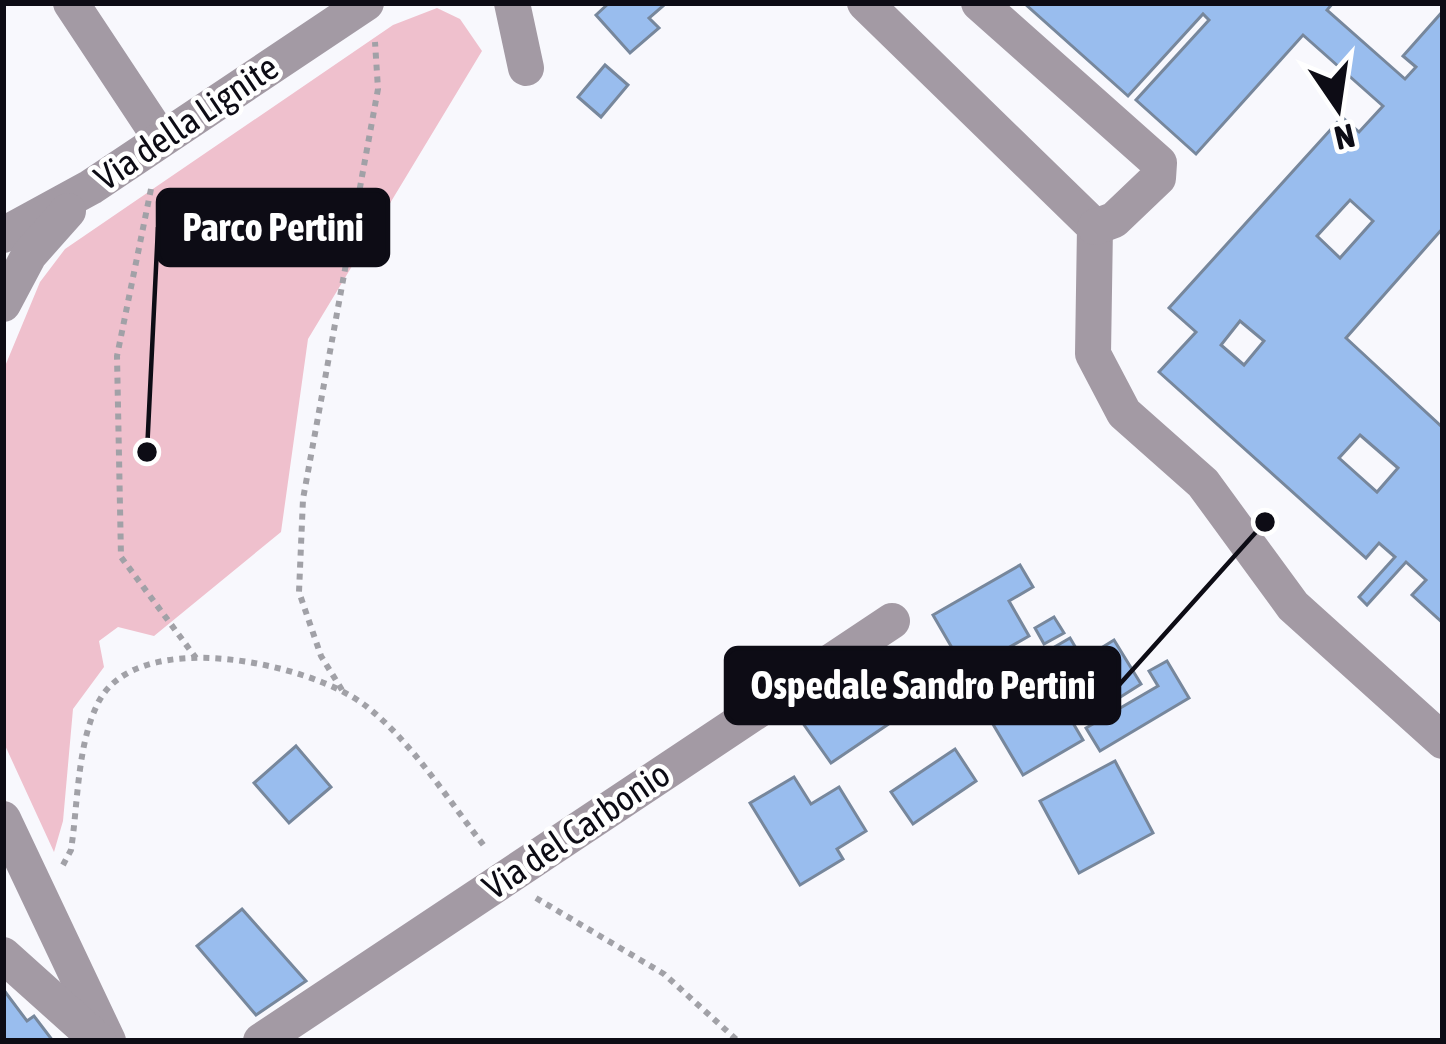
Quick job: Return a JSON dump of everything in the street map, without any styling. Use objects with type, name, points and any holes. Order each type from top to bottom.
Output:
[{"type":"street","points":[[71,3],[161,139]]},
{"type":"street","points":[[493,3],[519,36]]},
{"type":"street","points":[[866,3],[1095,227],[1094,353],[1124,413],[1203,483],[1293,606],[1443,742]]},
{"type":"street","points":[[979,3],[1159,163],[1158,178],[1114,220],[1095,227]]},
{"type":"street","name":"Via della Lignite","points":[[3,236],[370,18]]},
{"type":"street","points":[[4,302],[29,255],[91,187]]},
{"type":"street","points":[[3,279],[4,302]]},
{"type":"street","name":"Via del Carbonio","points":[[261,1041],[892,621]]},
{"type":"street","points":[[3,819],[104,1041]]},
{"type":"street","points":[[3,955],[104,1041]]},
{"type":"path","points":[[342,691],[321,656],[299,592],[302,522],[378,88],[370,18]]},
{"type":"path","points":[[161,139],[117,356],[121,557],[196,658]]},
{"type":"path","points":[[34,884],[55,874],[67,861],[88,730],[108,686],[142,664],[196,658],[292,670],[342,691],[390,727],[508,875],[537,899],[664,974],[738,1041]]},
{"type":"shaded area","points":[[437,8],[460,19],[482,51],[308,339],[281,532],[154,636],[118,627],[99,641],[104,667],[73,709],[63,821],[54,852],[3,741],[3,371],[40,282],[65,249],[393,25]]},
{"type":"building","points":[[609,3],[661,3],[649,18],[659,28],[630,53],[596,15]]},
{"type":"building","points":[[1024,3],[1333,3],[1327,10],[1405,79],[1416,67],[1403,56],[1443,11],[1443,228],[1346,338],[1443,428],[1443,623],[1412,595],[1426,580],[1406,562],[1367,605],[1359,597],[1395,557],[1379,543],[1366,558],[1159,372],[1196,332],[1169,308],[1342,117],[1359,132],[1383,106],[1303,35],[1196,154],[1136,100],[1209,20],[1203,14],[1128,96]],"holes":[[[1350,200],[1373,221],[1340,258],[1317,236]],[[1240,321],[1264,341],[1244,365],[1221,345]],[[1360,435],[1398,468],[1377,492],[1339,458]]]},
{"type":"building","points":[[605,65],[628,85],[601,117],[578,97]]},
{"type":"building","points":[[1020,565],[1033,587],[1009,601],[1029,636],[966,672],[933,615]]},
{"type":"building","points":[[1054,617],[1064,633],[1044,644],[1035,628]]},
{"type":"building","points":[[1070,638],[1090,672],[1071,683],[1051,649]]},
{"type":"building","points":[[1114,640],[1141,684],[1111,703],[1085,658]]},
{"type":"building","points":[[893,661],[921,702],[831,763],[802,722]]},
{"type":"building","points":[[1167,661],[1189,698],[1100,751],[1086,728],[1158,686],[1149,671]]},
{"type":"building","points":[[1044,674],[1083,740],[1023,775],[984,709]]},
{"type":"building","points":[[296,746],[331,787],[289,823],[254,783]]},
{"type":"building","points":[[955,749],[976,781],[913,824],[891,792]]},
{"type":"building","points":[[1115,761],[1153,833],[1079,873],[1040,801]]},
{"type":"building","points":[[794,777],[811,804],[839,787],[866,831],[837,849],[843,859],[800,885],[750,803]]},
{"type":"building","points":[[242,909],[306,981],[256,1015],[197,946]]},
{"type":"building","points":[[3,989],[27,1021],[34,1016],[53,1041],[3,1041]]},
{"type":"place","name":"Parco Pertini","points":[[147,452]]},
{"type":"place","name":"Ospedale Sandro Pertini","points":[[1265,522]]}]
